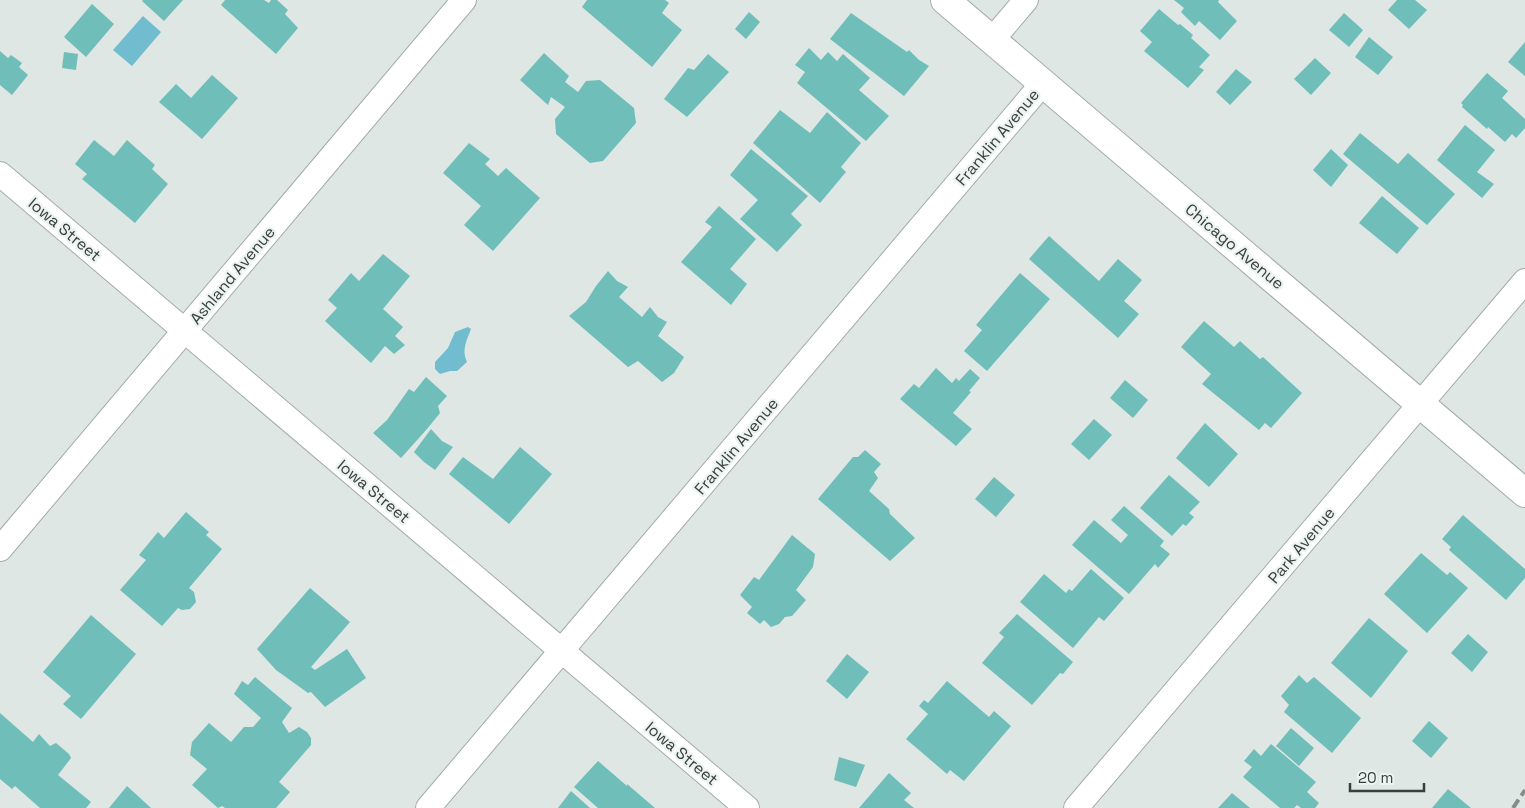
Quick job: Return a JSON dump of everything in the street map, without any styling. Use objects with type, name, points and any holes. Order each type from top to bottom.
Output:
[{"type":"main road","name":"Chicago Avenue","points":[[945,0],[1525,493]]},
{"type":"street","name":"Ashland Avenue","points":[[0,549],[464,0]]},
{"type":"street","points":[[992,40],[1026,0]]},
{"type":"street","name":"Franklin Avenue","points":[[428,808],[1043,83]]},
{"type":"street","name":"Iowa Street","points":[[0,174],[747,808]]},
{"type":"street","name":"Park Avenue","points":[[1076,808],[1525,281]]},
{"type":"water","points":[[143,16],[161,32],[132,66],[113,50]]},
{"type":"water","points":[[468,327],[471,329],[465,349],[467,362],[457,371],[440,374],[435,369],[435,362],[448,348],[455,332]]},
{"type":"building","points":[[143,0],[183,0],[164,21]]},
{"type":"building","points":[[225,0],[264,0],[269,3],[271,0],[277,0],[288,10],[285,14],[298,28],[276,54],[221,5]]},
{"type":"building","points":[[587,0],[665,0],[669,3],[662,13],[682,30],[652,67],[582,7]]},
{"type":"building","points":[[1174,0],[1219,0],[1218,2],[1237,21],[1220,40],[1199,21],[1195,26],[1181,12],[1184,8]]},
{"type":"building","points":[[1397,0],[1415,0],[1427,10],[1409,29],[1388,10]]},
{"type":"building","points":[[92,4],[114,24],[86,57],[64,37]]},
{"type":"building","points":[[1159,9],[1193,35],[1191,38],[1210,55],[1199,67],[1204,70],[1188,88],[1144,51],[1152,42],[1140,31]]},
{"type":"building","points":[[749,12],[760,22],[746,39],[735,29]]},
{"type":"building","points":[[851,13],[907,52],[909,50],[919,60],[929,66],[904,96],[830,39]]},
{"type":"building","points":[[1344,13],[1363,30],[1349,47],[1329,30]]},
{"type":"building","points":[[1369,37],[1393,57],[1378,75],[1355,57]]},
{"type":"building","points":[[1525,42],[1525,76],[1508,62]]},
{"type":"building","points":[[809,48],[821,60],[828,52],[837,61],[843,54],[870,78],[859,90],[889,116],[866,141],[797,83],[805,72],[795,65]]},
{"type":"building","points":[[0,51],[8,58],[11,55],[22,63],[19,67],[28,75],[12,95],[0,85]]},
{"type":"building","points":[[64,52],[78,54],[76,70],[62,68]]},
{"type":"building","points":[[544,53],[569,76],[565,82],[578,92],[586,81],[600,80],[634,108],[636,123],[603,161],[590,163],[556,134],[555,119],[565,107],[551,97],[548,105],[520,80]]},
{"type":"building","points":[[708,54],[729,72],[687,117],[664,99],[688,68],[694,70]]},
{"type":"building","points":[[1315,58],[1331,73],[1311,95],[1294,79]]},
{"type":"building","points":[[1236,69],[1252,82],[1230,105],[1216,92]]},
{"type":"building","points":[[1487,73],[1508,91],[1502,98],[1525,119],[1525,128],[1516,138],[1512,134],[1505,142],[1462,107],[1461,103]]},
{"type":"building","points":[[212,75],[238,98],[202,139],[159,102],[176,84],[191,98]]},
{"type":"building","points":[[780,110],[810,133],[827,112],[861,143],[841,167],[846,172],[820,203],[753,143]]},
{"type":"building","points":[[1465,125],[1495,150],[1477,172],[1494,184],[1482,198],[1437,160]]},
{"type":"building","points":[[1360,133],[1398,164],[1408,153],[1455,194],[1427,225],[1343,154]]},
{"type":"building","points":[[94,140],[114,156],[127,140],[155,165],[152,169],[168,184],[135,223],[82,179],[87,174],[75,164]]},
{"type":"building","points":[[469,143],[490,159],[485,164],[498,176],[506,168],[540,198],[493,251],[464,225],[481,206],[443,173]]},
{"type":"building","points":[[751,149],[808,196],[791,214],[802,225],[777,252],[740,219],[758,200],[730,175]]},
{"type":"building","points":[[1331,149],[1348,165],[1331,187],[1313,170]]},
{"type":"building","points":[[1382,196],[1419,228],[1397,254],[1359,223]]},
{"type":"building","points":[[719,206],[756,239],[730,269],[747,284],[731,305],[681,262],[712,227],[705,222]]},
{"type":"building","points":[[1049,236],[1099,281],[1118,259],[1142,280],[1124,301],[1139,314],[1118,338],[1029,259]]},
{"type":"building","points":[[383,254],[410,276],[383,309],[403,327],[395,336],[405,345],[394,354],[385,346],[371,363],[325,321],[337,308],[328,300],[351,273],[359,281]]},
{"type":"building","points":[[608,271],[617,281],[628,287],[619,297],[642,317],[650,307],[658,317],[667,322],[658,336],[684,357],[674,373],[662,382],[638,361],[628,367],[569,316],[586,302]]},
{"type":"building","points":[[1020,273],[1050,299],[987,371],[964,351],[982,330],[976,325]]},
{"type":"building","points":[[1204,321],[1234,347],[1240,341],[1260,359],[1263,357],[1302,393],[1271,428],[1265,423],[1259,430],[1202,384],[1211,374],[1181,347]]},
{"type":"building","points":[[936,368],[952,383],[956,378],[959,381],[970,369],[980,378],[953,413],[972,429],[956,446],[900,399],[914,384],[919,388]]},
{"type":"building","points":[[426,377],[447,396],[438,406],[440,413],[401,458],[373,433],[387,420],[409,389],[414,392]]},
{"type":"building","points":[[1125,380],[1148,400],[1133,418],[1110,398]]},
{"type":"building","points":[[1094,419],[1112,435],[1089,460],[1071,444]]},
{"type":"building","points":[[1205,423],[1238,454],[1209,487],[1176,458]]},
{"type":"building","points":[[431,429],[442,441],[453,447],[435,470],[414,452]]},
{"type":"building","points":[[520,447],[552,474],[509,524],[449,474],[463,457],[493,479]]},
{"type":"building","points":[[865,450],[881,464],[874,472],[878,478],[869,491],[889,509],[890,514],[915,538],[890,561],[818,499],[853,457],[858,457]]},
{"type":"building","points":[[1169,475],[1200,502],[1189,513],[1194,517],[1186,526],[1183,524],[1172,536],[1140,508]]},
{"type":"building","points":[[994,477],[1015,495],[996,517],[975,499]]},
{"type":"building","points":[[1124,506],[1164,541],[1160,546],[1170,554],[1158,568],[1155,564],[1129,594],[1072,545],[1094,520],[1121,543],[1128,535],[1111,520]]},
{"type":"building","points":[[186,512],[209,532],[206,535],[222,549],[189,588],[194,592],[196,602],[190,609],[182,610],[178,608],[162,626],[120,590],[146,560],[139,555],[158,532],[164,538]]},
{"type":"building","points":[[1463,515],[1525,569],[1525,578],[1506,600],[1449,550],[1451,547],[1442,539]]},
{"type":"building","points":[[792,535],[815,554],[813,567],[796,590],[806,600],[792,616],[785,617],[779,624],[771,627],[764,620],[760,624],[747,613],[752,607],[740,595],[754,577],[759,580]]},
{"type":"building","points":[[1421,553],[1447,575],[1450,572],[1468,588],[1427,633],[1384,594]]},
{"type":"building","points":[[1091,569],[1124,598],[1104,621],[1099,617],[1073,648],[1020,602],[1044,574],[1066,593],[1069,589],[1072,591]]},
{"type":"building","points":[[310,588],[350,622],[311,667],[315,670],[347,649],[366,678],[325,707],[311,692],[308,693],[276,670],[257,649]]},
{"type":"building","points":[[1017,614],[1073,662],[1063,674],[1060,673],[1032,705],[982,663],[1004,637],[999,633]]},
{"type":"building","points":[[91,615],[136,654],[81,719],[63,704],[71,696],[43,672]]},
{"type":"building","points":[[1369,618],[1408,651],[1371,698],[1331,663]]},
{"type":"building","points":[[1468,634],[1488,652],[1472,672],[1451,653]]},
{"type":"building","points":[[847,654],[869,672],[847,699],[826,681]]},
{"type":"building","points":[[1299,675],[1307,683],[1314,677],[1361,718],[1332,753],[1284,712],[1289,705],[1281,696]]},
{"type":"building","points":[[255,677],[292,708],[282,722],[289,733],[299,727],[307,732],[311,738],[311,745],[279,782],[290,792],[276,808],[225,808],[222,806],[218,808],[192,785],[207,769],[190,755],[192,742],[209,723],[231,742],[244,727],[253,727],[261,718],[234,694],[242,681],[248,685]]},
{"type":"building","points":[[947,681],[989,717],[994,711],[1011,726],[964,781],[950,770],[947,774],[906,739],[928,714],[919,706],[924,700],[928,703]]},
{"type":"building","points":[[0,713],[33,742],[39,734],[50,746],[56,743],[69,754],[71,758],[58,775],[91,802],[86,808],[40,808],[15,786],[12,789],[0,779]]},
{"type":"building","points":[[1429,721],[1448,738],[1431,758],[1412,741]]},
{"type":"building","points":[[1291,728],[1314,748],[1299,766],[1276,746]]},
{"type":"building","points":[[1271,744],[1316,782],[1307,792],[1319,803],[1315,808],[1301,808],[1297,805],[1294,808],[1280,808],[1243,777],[1252,767],[1244,761],[1254,749],[1261,756]]},
{"type":"building","points":[[839,757],[865,765],[856,787],[834,780]]},
{"type":"building","points":[[598,761],[655,808],[598,808],[574,787]]},
{"type":"building","points":[[889,773],[911,793],[904,800],[914,808],[859,808]]},
{"type":"building","points":[[127,786],[151,808],[109,808]]},
{"type":"building","points":[[1448,789],[1471,808],[1432,808]]},
{"type":"building","points":[[571,791],[590,808],[558,808]]},
{"type":"building","points":[[1232,793],[1250,808],[1218,808]]},
{"type":"railway","points":[[1513,808],[1525,790]]}]
